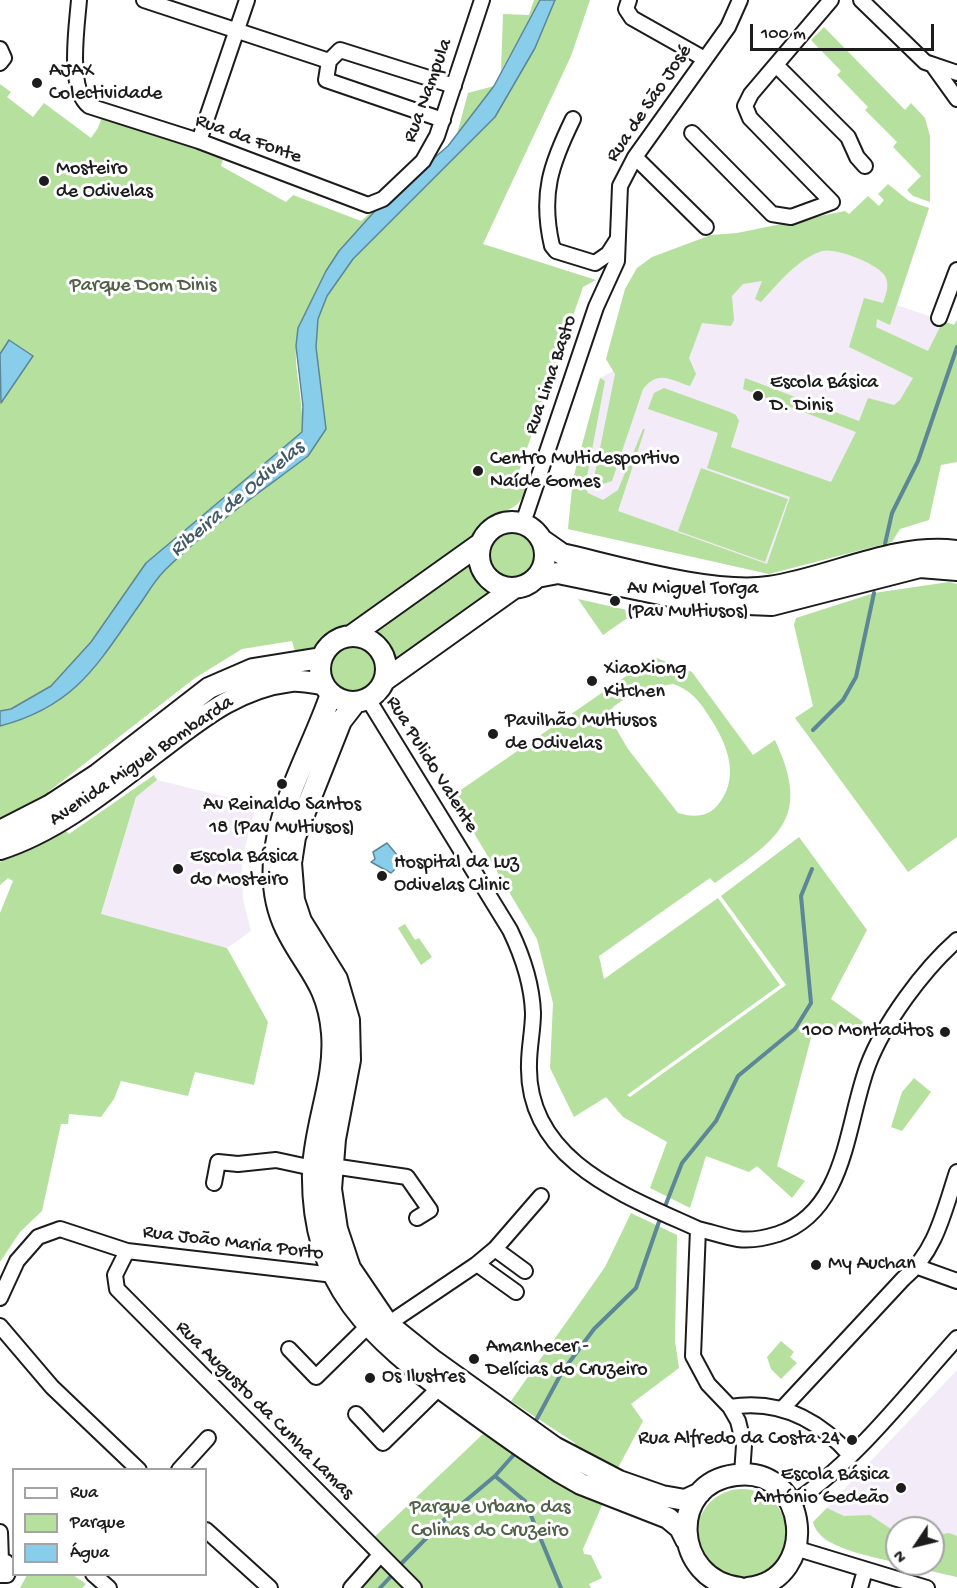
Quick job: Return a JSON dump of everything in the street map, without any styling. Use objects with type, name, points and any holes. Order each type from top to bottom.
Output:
[{"type":"main road","points":[[361,701],[338,699],[327,689],[320,667],[321,658],[333,643],[351,636],[480,544],[487,532],[497,525],[510,521],[523,523],[562,554],[732,588],[769,586],[911,552],[957,551]]},
{"type":"main road","points":[[537,577],[545,559],[542,540]]},
{"type":"main road","points":[[480,544],[479,557],[486,575],[501,586],[514,588],[523,586],[537,577],[558,573],[699,602],[772,605],[920,567],[957,570]]},
{"type":"main road","points":[[384,680],[514,588]]},
{"type":"main road","points":[[351,636],[370,640],[380,649],[386,667],[384,680],[381,688],[361,701],[341,721],[295,837],[291,863],[294,900],[301,921],[333,971],[349,1020],[350,1060],[322,1167],[350,1268],[388,1324],[507,1425],[549,1455],[581,1484],[668,1518],[680,1528],[691,1555],[700,1568],[732,1587]]},
{"type":"main road","name":"Avenida Miguel Bombarda","points":[[0,831],[49,806],[98,774],[209,688],[253,669],[321,658]]},
{"type":"main road","name":"Avenida Miguel Bombarda","points":[[0,849],[59,821],[109,788],[215,707],[235,697],[256,689],[294,681],[327,689]]},
{"type":"main road","points":[[327,689],[281,822],[272,868],[274,894],[286,931],[321,986],[331,1023],[331,1068],[322,1167],[320,1231],[334,1275],[367,1327],[408,1365],[440,1388],[507,1425]]},
{"type":"main road","points":[[549,1455],[662,1496],[685,1500],[722,1478],[742,1474],[765,1479],[778,1487],[791,1504],[798,1525],[795,1548],[786,1566],[770,1583],[748,1588]]},
{"type":"main road","points":[[686,1540],[688,1514],[700,1493]]},
{"type":"street","name":"Rua da Fonte","points":[[79,0],[75,50],[78,93],[89,106],[199,141],[368,205]]},
{"type":"street","points":[[144,0],[330,61]]},
{"type":"street","points":[[199,141],[247,0]]},
{"type":"street","name":"Rua Nampula","points":[[368,205],[384,199],[423,161],[442,120],[482,0]]},
{"type":"street","points":[[629,0],[626,9],[632,18],[703,58]]},
{"type":"street","name":"Rua de São José","points":[[617,240],[620,186],[635,157],[703,58],[728,27],[740,0]]},
{"type":"street","points":[[692,133],[772,214],[791,217],[832,202],[750,118],[745,106],[747,99],[831,0]]},
{"type":"street","points":[[861,0],[925,63],[957,73]]},
{"type":"street","points":[[0,48],[4,58],[0,63]]},
{"type":"street","points":[[442,120],[326,80],[330,61],[340,50],[454,86]]},
{"type":"street","points":[[776,65],[848,137],[857,157],[865,166]]},
{"type":"street","points":[[934,66],[957,99]]},
{"type":"street","points":[[573,119],[549,173],[547,189],[552,246],[556,251],[595,263],[602,260],[617,240]]},
{"type":"street","points":[[635,157],[706,227]]},
{"type":"street","name":"Rua Lima Basto","points":[[523,523],[596,307],[617,261],[617,240]]},
{"type":"street","points":[[939,318],[957,270]]},
{"type":"street","name":"Rua Pulido Valente","points":[[361,701],[510,930],[519,950],[532,997],[530,1079],[536,1104],[546,1129],[572,1161],[600,1182],[698,1229]]},
{"type":"street","points":[[742,1474],[744,1445],[738,1421],[730,1407],[708,1384],[693,1356],[698,1229],[736,1239],[754,1239],[795,1227],[813,1213],[836,1177],[868,1065],[879,1040],[928,971],[957,940]]},
{"type":"street","points":[[214,1183],[218,1162],[238,1164],[276,1160],[407,1177],[430,1210],[417,1218]]},
{"type":"street","points":[[782,1409],[903,1279],[918,1267],[933,1242],[957,1172]]},
{"type":"street","points":[[388,1324],[477,1264],[495,1249],[541,1196]]},
{"type":"street","name":"Rua João Maria Porto","points":[[0,1298],[17,1261],[38,1237],[60,1229],[127,1251],[334,1275]]},
{"type":"street","points":[[495,1249],[525,1270]]},
{"type":"street","name":"Rua Augusto da Cunha Lamas","points":[[127,1251],[115,1275],[117,1289],[414,1588]]},
{"type":"street","points":[[477,1264],[516,1293]]},
{"type":"street","points":[[918,1267],[957,1281]]},
{"type":"street","points":[[0,1326],[52,1386],[137,1468]]},
{"type":"street","points":[[289,1350],[316,1377],[367,1327]]},
{"type":"street","points":[[791,1504],[814,1488],[850,1455],[957,1338]]},
{"type":"street","points":[[356,1414],[383,1443],[440,1388]]},
{"type":"street","points":[[730,1407],[754,1403],[782,1409],[820,1425],[850,1455]]},
{"type":"street","points":[[181,1468],[208,1438]]},
{"type":"street","points":[[207,1531],[270,1588]]},
{"type":"street","points":[[0,1532],[5,1570]]},
{"type":"street","points":[[795,1548],[927,1588]]},
{"type":"street","points":[[351,1588],[380,1555]]},
{"type":"street","points":[[860,1588],[864,1570]]},
{"type":"street","points":[[94,1576],[109,1588]]},
{"type":"shaded area","name":"Escola Básica D. Dinis","points":[[929,208],[897,305],[955,325],[912,413],[769,574],[568,529],[573,479],[600,378],[613,371],[606,359],[625,289],[637,268]]},
{"type":"shaded area","name":"Escola Básica do Mosteiro","points":[[157,780],[263,806],[256,806],[242,859],[243,899],[251,931],[227,948],[101,915],[136,797]]},
{"type":"shaded area","name":"Escola Básica António Gedeão","points":[[957,1370],[957,1577],[945,1574],[945,1516],[885,1516],[885,1559],[825,1541],[813,1522]]},
{"type":"green space","points":[[534,0],[540,0],[501,71],[503,14],[529,15]]},
{"type":"green space","points":[[555,0],[590,0],[571,56],[483,244],[596,280],[583,287],[515,483],[526,489],[518,503],[485,521],[471,541],[356,624],[329,634],[309,651],[296,655],[292,641],[242,649],[195,678],[48,792],[49,796],[0,820],[0,726],[31,715],[57,701],[77,684],[95,665],[143,597],[177,556],[213,525],[308,456],[326,429],[316,347],[318,319],[327,296],[353,259],[495,117],[535,48]]},
{"type":"green space","points":[[824,27],[905,110],[911,103],[925,118],[930,136],[930,202],[913,196],[907,190],[921,176],[893,147],[897,142],[865,110],[868,107],[837,75],[841,71],[811,40]]},
{"type":"green space","name":"Parque Dom Dinis","points":[[0,84],[11,92],[7,97],[33,117],[44,103],[91,138],[102,117],[164,134],[223,159],[221,166],[286,202],[293,195],[361,221],[383,202],[333,263],[317,290],[301,325],[297,340],[296,366],[302,409],[302,432],[146,563],[91,642],[51,686],[11,709],[0,711]]},
{"type":"green space","points":[[494,86],[457,134],[468,93]]},
{"type":"green space","points":[[888,184],[909,201],[929,208],[890,325],[877,319],[876,327],[928,351],[943,321],[954,325],[957,320],[957,462],[941,465],[929,520],[900,529],[892,542],[769,574],[568,529],[573,479],[600,378],[605,381],[585,487],[588,493],[603,500],[618,490],[643,429],[645,429],[618,511],[767,564],[790,497],[707,468],[718,433],[648,409],[654,393],[664,388],[736,415],[739,421],[731,447],[831,482],[856,432],[743,389],[745,378],[859,421],[868,398],[894,405],[900,400],[913,378],[849,347],[864,298],[883,303],[887,286],[885,276],[866,262],[828,250],[813,255],[796,266],[761,302],[755,299],[762,281],[743,284],[732,296],[734,320],[731,326],[702,323],[689,358],[696,374],[690,386],[659,378],[648,383],[643,389],[612,481],[603,484],[594,478],[615,374],[606,359],[625,289],[637,268],[652,257],[711,235],[737,233],[845,211],[849,214],[868,196],[879,206],[884,200],[878,194]]},
{"type":"green space","points":[[701,468],[788,499],[765,562],[678,531]]},
{"type":"green space","points":[[513,530],[530,537],[537,554],[530,571],[513,578],[496,571],[489,554],[496,537]]},
{"type":"green space","points":[[470,561],[479,582],[494,594],[394,666],[385,644],[370,632]]},
{"type":"green space","points":[[949,582],[957,584],[957,837],[908,872],[795,718],[813,706],[794,625],[796,618],[874,593]]},
{"type":"green space","points":[[578,599],[636,612],[603,635]]},
{"type":"green space","points":[[352,647],[369,654],[376,671],[369,688],[352,695],[335,688],[328,671],[335,654]]},
{"type":"green space","points":[[654,657],[692,672],[753,755],[775,740],[786,768],[790,790],[789,809],[782,825],[771,840],[715,883],[710,878],[599,956],[604,979],[718,898],[780,985],[627,1095],[630,1097],[786,985],[721,896],[799,837],[867,930],[831,999],[863,1022],[854,1037],[815,1023],[777,1166],[805,1181],[792,1198],[757,1166],[749,1172],[706,1156],[690,1208],[650,1188],[667,1142],[623,1117],[606,1097],[574,1117],[550,1068],[553,1003],[537,939],[452,796]],"holes":[[[673,684],[686,690],[700,703],[718,731],[730,764],[728,785],[724,796],[713,810],[699,816],[678,813],[628,749],[608,715],[611,709],[636,694]]]},
{"type":"green space","points":[[154,775],[157,780],[136,797],[101,914],[227,948],[268,1022],[254,1085],[195,1072],[188,1096],[121,1081],[114,1099],[101,1117],[69,1114],[68,1124],[61,1124],[42,1211],[20,1232],[0,1262],[0,913],[13,881],[8,878],[0,885],[0,862],[66,831],[69,834]]},
{"type":"green space","points":[[405,924],[415,940],[419,938],[432,957],[421,965],[398,928]]},
{"type":"green space","points":[[914,1078],[931,1092],[902,1131],[891,1127],[902,1092]]},
{"type":"green space","name":"Parque Urbano das Colinas do Cruzeiro","points":[[631,1213],[677,1235],[675,1341],[679,1368],[631,1404],[643,1421],[619,1466],[583,1549],[584,1554],[591,1555],[602,1578],[589,1584],[591,1588],[351,1588],[380,1555],[368,1543],[483,1434],[553,1481],[575,1443],[511,1401],[605,1267]]},
{"type":"green space","points":[[781,1341],[794,1352],[790,1357],[797,1363],[781,1379],[771,1369],[767,1357]]},
{"type":"green space","points":[[733,1489],[751,1489],[767,1496],[780,1509],[787,1525],[787,1543],[780,1559],[767,1572],[751,1579],[733,1579],[717,1572],[704,1559],[697,1543],[697,1525],[704,1509],[717,1496]]},
{"type":"green space","points":[[827,1508],[844,1516],[870,1515],[885,1525],[885,1560],[836,1545],[817,1531],[813,1522]]},
{"type":"green space","points":[[945,1534],[957,1536],[957,1577],[945,1574]]},
{"type":"green space","points":[[26,1576],[74,1576],[86,1584],[82,1588],[20,1588]]},
{"type":"water","name":"Ribeira de Odivelas","points":[[540,0],[555,0],[535,48],[495,117],[353,259],[327,296],[318,319],[316,347],[326,429],[308,456],[217,525],[165,570],[107,651],[80,683],[64,697],[46,708],[0,726],[0,711],[11,709],[51,686],[91,642],[146,563],[302,432],[303,406],[296,346],[298,328],[326,271],[339,251],[383,202],[448,146],[494,86]]},
{"type":"water","points":[[9,340],[33,356],[1,403],[0,354]]},
{"type":"water","points":[[387,843],[403,862],[391,873],[371,862],[375,859],[373,852]]},
{"type":"waterway","points":[[885,544],[892,513],[918,461],[957,347]]},
{"type":"waterway","points":[[813,730],[843,700],[856,677],[874,593]]},
{"type":"waterway","points":[[664,1209],[682,1163],[716,1121],[738,1076],[795,1029],[811,1003],[801,896],[812,869]]},
{"type":"waterway","points":[[533,1426],[562,1372],[594,1329],[636,1288],[661,1216]]},
{"type":"waterway","points":[[518,1450],[495,1476],[525,1501],[561,1588]]},
{"type":"waterway","points":[[398,1567],[451,1513],[495,1476]]},
{"type":"waterway","points":[[380,1588],[394,1573]]},
{"type":"place","name":"AJAX Colectividade","points":[[37,83]]},
{"type":"place","name":"Mosteiro de Odivelas","points":[[44,181]]},
{"type":"place","name":"Escola Básica D. Dinis","points":[[758,396]]},
{"type":"place","name":"Centro Multidesportivo Naíde Gomes","points":[[478,471]]},
{"type":"place","name":"Av Miguel Torga (Pav Multiusos)","points":[[615,601]]},
{"type":"place","name":"Xiaoxiong Kitchen","points":[[592,681]]},
{"type":"place","name":"Pavilhão Multiusos de Odivelas","points":[[493,734]]},
{"type":"place","name":"Av Reinaldo Santos 18 (Pav Multiusos)","points":[[282,784]]},
{"type":"place","name":"Escola Básica do Mosteiro","points":[[178,869]]},
{"type":"place","name":"Hospital da Luz Odivelas Clinic","points":[[382,876]]},
{"type":"place","name":"100 Montaditos","points":[[945,1032]]},
{"type":"place","name":"My Auchan","points":[[816,1265]]},
{"type":"place","name":"Amanhecer - Delícias do Cruzeiro","points":[[474,1359]]},
{"type":"place","name":"Os Ilustres","points":[[370,1378]]},
{"type":"place","name":"Rua Alfredo da Costa 24","points":[[852,1440]]},
{"type":"place","name":"Escola Básica António Gedeão","points":[[901,1488]]}]
